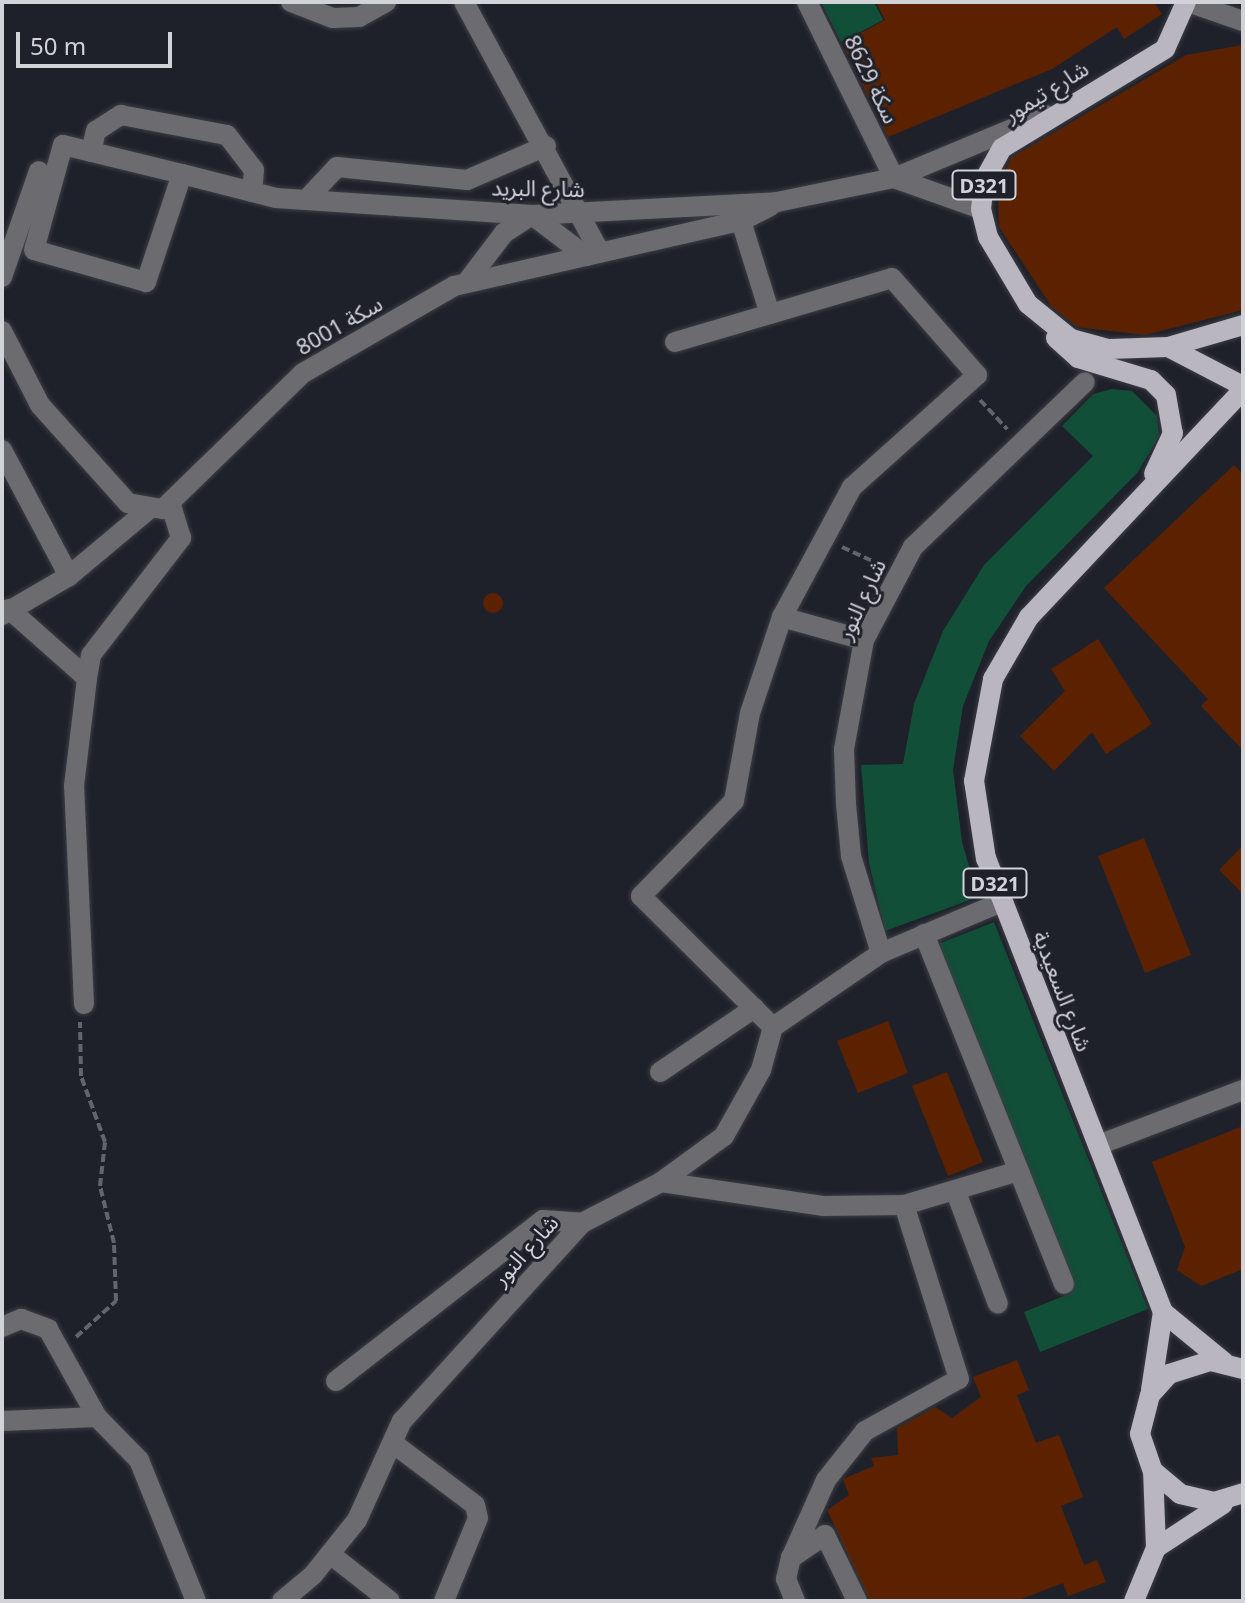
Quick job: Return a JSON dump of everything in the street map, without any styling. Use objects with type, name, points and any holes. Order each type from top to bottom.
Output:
[{"type":"main road","name":"شارع تيمور","points":[[981,209],[984,181],[1002,148],[1051,112],[1165,49],[1187,2]]},
{"type":"main road","name":"D321","points":[[981,209],[988,237],[1049,328],[1078,358],[1151,380],[1166,395],[1173,433],[1149,484]]},
{"type":"main road","points":[[1049,328],[1109,349],[1168,347],[1243,325]]},
{"type":"main road","points":[[1168,347],[1243,388]]},
{"type":"main road","name":"شارع السعيدية","points":[[1234,1366],[1163,1312],[986,859],[974,781],[993,679],[1048,593],[1243,388]]},
{"type":"main road","points":[[1134,1601],[1156,1548],[1153,1471],[1140,1434],[1150,1395],[1163,1312]]},
{"type":"main road","name":"D321","points":[[1150,1395],[1182,1367],[1234,1366]]},
{"type":"main road","points":[[1153,1471],[1191,1499],[1240,1495]]},
{"type":"main road","points":[[1156,1548],[1240,1495]]},
{"type":"street","points":[[291,2],[333,18],[359,17],[386,2]]},
{"type":"street","points":[[464,2],[546,146],[580,214],[593,254]]},
{"type":"street","name":"سكة 8629","points":[[807,2],[894,178]]},
{"type":"street","points":[[1187,2],[1243,21]]},
{"type":"street","name":"شارع البريد","points":[[182,174],[146,282],[34,250],[63,145],[182,174],[252,192],[306,200],[532,215],[580,214],[777,202],[894,178],[1051,112]]},
{"type":"street","points":[[91,152],[96,131],[121,115],[227,135],[254,170],[252,192]]},
{"type":"street","points":[[306,200],[337,167],[467,180],[546,146]]},
{"type":"street","points":[[2,277],[39,171]]},
{"type":"street","points":[[894,178],[981,209]]},
{"type":"street","name":"سكة 8001","points":[[149,509],[170,503],[303,373],[469,279],[741,221],[777,202]]},
{"type":"street","points":[[469,279],[504,233],[532,215],[593,254]]},
{"type":"street","points":[[741,221],[770,314]]},
{"type":"street","points":[[675,342],[892,278],[977,375],[852,487],[822,537],[782,617],[750,713],[734,801],[641,896],[773,1027],[881,953],[1002,902]]},
{"type":"street","points":[[2,331],[40,405],[128,503],[149,509]]},
{"type":"street","name":"شارع النور","points":[[881,953],[851,856],[846,804],[844,749],[864,640],[913,547],[1085,382]]},
{"type":"street","points":[[2,450],[69,576]]},
{"type":"street","points":[[84,1004],[74,786],[87,678],[91,655],[181,538],[170,503]]},
{"type":"street","points":[[87,678],[5,612],[69,576],[149,509]]},
{"type":"street","points":[[782,617],[864,640]]},
{"type":"street","points":[[924,934],[1064,1284]]},
{"type":"street","points":[[660,1072],[754,1008]]},
{"type":"street","name":"شارع النور","points":[[282,1601],[330,1554],[357,1520],[402,1421],[582,1223],[661,1182],[724,1136],[761,1070],[773,1027]]},
{"type":"street","points":[[1098,1145],[1243,1090]]},
{"type":"street","points":[[661,1182],[824,1206],[904,1205],[957,1195],[1019,1171]]},
{"type":"street","points":[[957,1195],[998,1304]]},
{"type":"street","points":[[795,1601],[786,1579],[791,1558],[826,1480],[865,1431],[959,1379],[904,1205]]},
{"type":"street","points":[[336,1381],[543,1220],[582,1223]]},
{"type":"street","points":[[2,1327],[21,1319],[48,1329],[97,1417],[139,1460],[196,1601]]},
{"type":"street","points":[[2,1421],[97,1417]]},
{"type":"street","points":[[394,1444],[475,1505],[478,1518],[444,1601]]},
{"type":"street","points":[[791,1558],[825,1535],[857,1601]]},
{"type":"street","points":[[330,1554],[390,1601]]},
{"type":"path","points":[[966,384],[1019,442]]},
{"type":"path","points":[[822,537],[898,573]]},
{"type":"path","points":[[63,1356],[116,1301],[114,1243],[100,1186],[105,1142],[81,1076],[84,1004]]},
{"type":"green space","points":[[821,2],[874,2],[883,20],[841,42]]},
{"type":"green space","points":[[1112,389],[1132,391],[1157,416],[1159,436],[1138,472],[1026,586],[989,641],[963,706],[953,770],[962,842],[978,897],[885,931],[869,863],[861,765],[903,764],[914,704],[943,631],[984,565],[1093,456],[1062,426],[1093,394]]},
{"type":"green space","points":[[994,922],[1148,1309],[1040,1352],[1024,1312],[1071,1293],[933,946]]},
{"type":"building","points":[[876,2],[1154,2],[1162,14],[1124,39],[1117,27],[1052,69],[888,137],[842,43],[885,20]]},
{"type":"building","points":[[1243,45],[1243,310],[1145,335],[1077,327],[1051,306],[999,227],[998,185],[1012,157],[1186,55]]},
{"type":"building","points":[[1234,465],[1243,474],[1243,750],[1201,706],[1208,699],[1104,588]]},
{"type":"building","points":[[489,593],[497,593],[503,603],[497,613],[489,613],[483,607],[483,599]]},
{"type":"building","points":[[1098,639],[1152,724],[1106,754],[1092,732],[1054,771],[1020,736],[1065,691],[1051,669]]},
{"type":"building","points":[[1144,838],[1191,955],[1145,973],[1098,856]]},
{"type":"building","points":[[1243,846],[1243,894],[1219,870]]},
{"type":"building","points":[[888,1021],[908,1073],[858,1093],[837,1041]]},
{"type":"building","points":[[947,1072],[983,1162],[948,1176],[912,1086]]},
{"type":"building","points":[[1243,1126],[1243,1269],[1201,1286],[1177,1270],[1185,1247],[1152,1162]]},
{"type":"building","points":[[1017,1360],[1029,1390],[1017,1395],[1036,1443],[1059,1435],[1083,1497],[1061,1506],[1084,1565],[1097,1560],[1106,1582],[1068,1596],[1063,1583],[1016,1601],[870,1601],[827,1510],[849,1495],[843,1479],[874,1466],[871,1458],[898,1455],[897,1428],[935,1407],[952,1418],[981,1397],[973,1377]]}]
